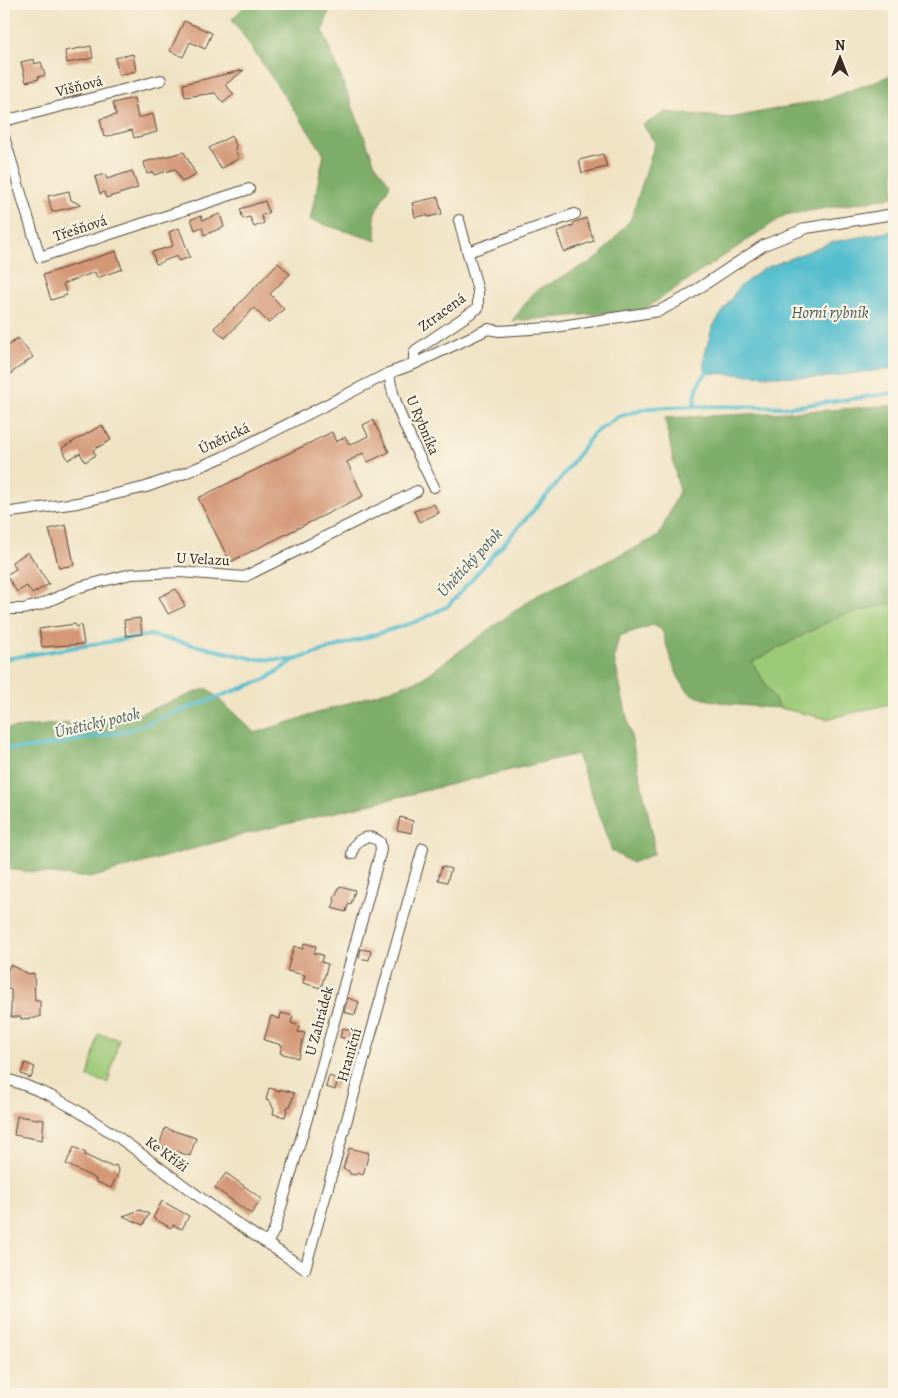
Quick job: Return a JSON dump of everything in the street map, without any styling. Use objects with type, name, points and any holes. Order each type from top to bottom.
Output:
[{"type":"street","name":"Višňová","points":[[4,121],[161,80]]},
{"type":"street","name":"Třešňová","points":[[4,137],[40,257],[249,189]]},
{"type":"street","points":[[468,252],[575,214]]},
{"type":"street","name":"Únětická","points":[[4,514],[77,503],[146,488],[223,457],[389,374],[488,329],[499,331],[548,328],[659,312],[684,298],[764,245],[807,228],[894,214]]},
{"type":"street","name":"Ztracená","points":[[414,364],[414,353],[416,350],[478,308],[478,291],[458,220]]},
{"type":"street","name":"U Rybníka","points":[[389,374],[400,412],[434,487]]},
{"type":"street","name":"U Velazu","points":[[4,609],[23,609],[42,604],[80,587],[131,574],[180,572],[244,577],[417,491]]},
{"type":"street","name":"U Zahrádek","points":[[267,1243],[274,1231],[317,1084],[381,850],[380,842],[375,838],[366,837],[357,841],[353,847],[352,854]]},
{"type":"street","name":"Hraniční","points":[[305,1269],[423,848]]},
{"type":"street","name":"Ke Kříži","points":[[4,1078],[43,1092],[75,1109],[118,1137],[220,1212],[305,1269]]},
{"type":"green space","points":[[247,4],[331,4],[323,31],[375,164],[390,184],[374,215],[377,241],[310,220],[324,154],[232,19]]},
{"type":"green space","points":[[894,71],[894,197],[785,215],[643,310],[512,321],[535,291],[598,258],[631,219],[655,143],[643,125],[666,112],[730,118],[828,99],[889,76]]},
{"type":"green space","points":[[894,405],[894,603],[841,615],[752,662],[780,708],[718,702],[705,699],[688,691],[675,670],[662,630],[653,625],[619,636],[614,658],[652,831],[654,854],[632,863],[612,851],[577,754],[245,834],[90,878],[4,869],[4,729],[131,717],[207,688],[255,733],[420,680],[534,597],[659,536],[679,491],[665,418]]},
{"type":"green space","points":[[894,603],[894,703],[827,719],[780,708],[752,662],[841,615]]},
{"type":"green space","points":[[98,1034],[119,1039],[108,1083],[88,1077]]},
{"type":"water","name":"Horní rybník","points":[[894,231],[894,368],[821,378],[706,373],[704,365],[705,354],[712,328],[739,287],[763,269],[832,242]]},
{"type":"building","points":[[184,21],[212,33],[205,49],[190,42],[183,57],[170,51]]},
{"type":"building","points":[[91,46],[93,58],[67,63],[65,51]]},
{"type":"building","points":[[133,54],[136,71],[119,75],[115,58]]},
{"type":"building","points":[[34,59],[35,64],[41,62],[45,75],[38,77],[39,79],[26,82],[21,62]]},
{"type":"building","points":[[244,70],[225,85],[234,94],[223,103],[215,93],[185,97],[183,84]]},
{"type":"building","points":[[79,83],[81,94],[63,98],[61,88]]},
{"type":"building","points":[[134,98],[138,118],[153,114],[157,132],[134,138],[132,130],[104,137],[100,119],[116,115],[113,103]]},
{"type":"building","points":[[231,136],[236,145],[235,150],[239,158],[221,169],[209,148]]},
{"type":"building","points":[[184,152],[196,175],[182,182],[175,169],[154,175],[153,172],[147,174],[144,162]]},
{"type":"building","points":[[603,154],[607,167],[582,173],[579,160]]},
{"type":"building","points":[[132,171],[138,188],[106,198],[104,192],[100,194],[95,177],[105,174],[107,179]]},
{"type":"building","points":[[69,191],[71,200],[81,205],[52,212],[48,196]]},
{"type":"building","points":[[438,197],[442,214],[415,217],[412,203]]},
{"type":"building","points":[[265,201],[269,213],[261,215],[264,223],[254,227],[250,217],[243,219],[240,209]]},
{"type":"building","points":[[220,214],[224,227],[204,235],[202,227],[195,230],[191,219],[201,216],[203,220]]},
{"type":"building","points":[[586,218],[594,241],[564,252],[557,232]]},
{"type":"building","points":[[179,228],[190,257],[179,261],[177,256],[156,264],[152,252],[173,246],[169,232]]},
{"type":"building","points":[[116,251],[122,269],[97,278],[95,272],[63,284],[67,295],[51,300],[43,275]]},
{"type":"building","points":[[278,263],[290,274],[270,294],[284,309],[269,323],[254,308],[225,338],[214,328]]},
{"type":"building","points":[[18,338],[33,357],[10,374],[8,371],[4,374],[4,349]]},
{"type":"building","points":[[373,420],[389,452],[368,462],[363,453],[347,462],[363,496],[230,562],[198,498],[332,432],[336,442],[345,437],[350,445],[368,436],[363,425]]},
{"type":"building","points":[[102,425],[111,440],[93,450],[96,455],[85,462],[80,453],[68,460],[62,448]]},
{"type":"building","points":[[434,504],[439,513],[419,522],[414,511]]},
{"type":"building","points":[[66,525],[74,565],[59,568],[49,529]]},
{"type":"building","points":[[28,552],[49,584],[32,594],[27,586],[17,592],[6,575],[16,569],[12,562]]},
{"type":"building","points":[[176,589],[185,606],[168,614],[159,597]]},
{"type":"building","points":[[140,618],[142,634],[126,636],[124,620]]},
{"type":"building","points":[[75,624],[76,627],[81,625],[84,644],[42,647],[39,629]]},
{"type":"building","points":[[400,817],[413,821],[411,833],[397,830]]},
{"type":"building","points":[[442,866],[451,869],[447,882],[438,880]]},
{"type":"building","points":[[340,886],[355,890],[351,904],[348,905],[346,912],[332,908],[335,901],[334,898]]},
{"type":"building","points":[[304,943],[316,946],[314,953],[323,955],[321,962],[328,964],[321,988],[303,983],[305,975],[287,971],[294,946],[303,949]]},
{"type":"building","points":[[361,949],[371,951],[369,960],[359,958]]},
{"type":"building","points":[[10,965],[29,974],[34,973],[35,1001],[40,1001],[40,1017],[21,1019],[21,1017],[11,1017],[11,990],[4,987],[4,978]]},
{"type":"building","points":[[348,998],[359,1002],[355,1015],[344,1012]]},
{"type":"building","points":[[281,1013],[293,1016],[291,1023],[300,1026],[298,1032],[305,1033],[298,1058],[280,1053],[282,1045],[264,1040],[271,1016],[280,1019]]},
{"type":"building","points":[[343,1028],[352,1031],[349,1040],[340,1037]]},
{"type":"building","points":[[25,1063],[35,1067],[31,1078],[21,1074]]},
{"type":"building","points":[[329,1076],[338,1079],[335,1090],[326,1087]]},
{"type":"building","points":[[269,1088],[294,1093],[285,1117],[273,1114],[274,1110],[270,1101],[266,1100]]},
{"type":"building","points":[[17,1116],[44,1120],[42,1140],[14,1135]]},
{"type":"building","points":[[165,1128],[196,1138],[190,1156],[159,1146]]},
{"type":"building","points":[[74,1147],[86,1153],[85,1155],[104,1164],[112,1167],[116,1165],[119,1172],[111,1188],[66,1164]]},
{"type":"building","points":[[349,1148],[369,1153],[363,1175],[358,1173],[355,1175],[350,1174],[349,1171],[343,1169]]},
{"type":"building","points":[[226,1173],[262,1199],[251,1214],[215,1188]]},
{"type":"building","points":[[162,1201],[189,1216],[182,1229],[173,1225],[171,1228],[153,1218]]},
{"type":"building","points":[[140,1210],[149,1214],[143,1225],[123,1216]]},
{"type":"waterway","points":[[694,406],[700,382],[710,371]]},
{"type":"waterway","name":"Únětický potok","points":[[4,749],[32,748],[127,731],[266,679],[294,660],[418,621],[448,606],[555,486],[594,433],[620,416],[650,408],[694,406],[790,407],[894,393]]},
{"type":"waterway","points":[[4,659],[150,635],[255,659],[294,660]]}]
